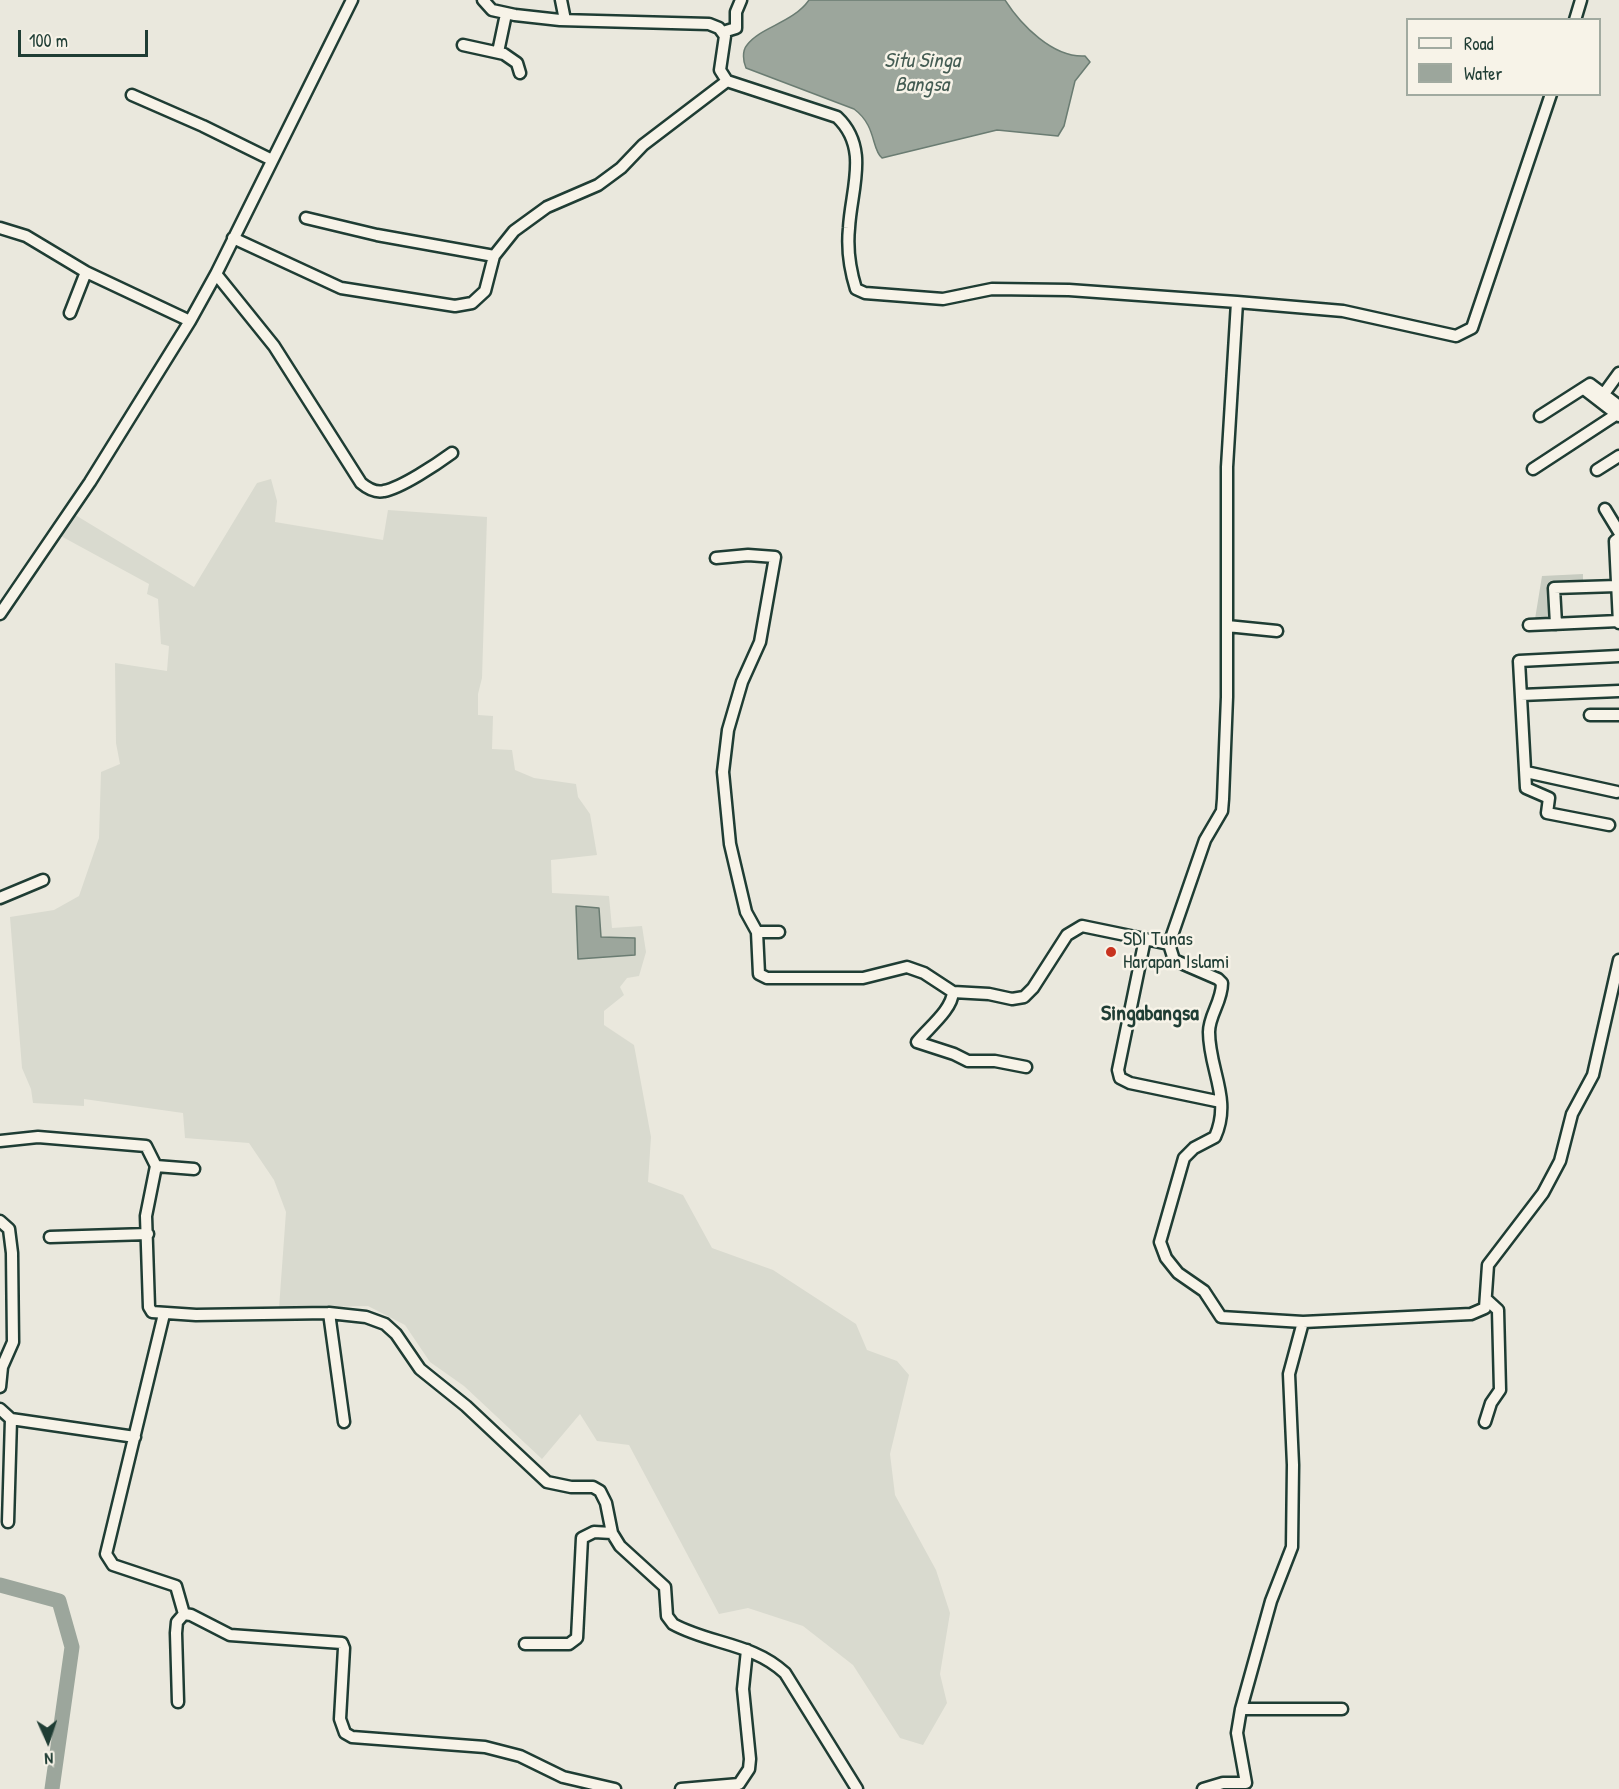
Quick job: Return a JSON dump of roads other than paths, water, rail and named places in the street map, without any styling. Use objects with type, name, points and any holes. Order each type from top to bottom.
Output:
[{"type":"street","points":[[0,614],[90,482],[190,321],[216,274],[352,0]]},
{"type":"street","points":[[483,0],[492,10],[506,14],[565,20],[709,24],[723,32]]},
{"type":"street","points":[[561,0],[565,20]]},
{"type":"street","points":[[723,32],[736,27],[736,12],[741,0]]},
{"type":"street","points":[[1576,18],[1581,0]]},
{"type":"street","points":[[498,52],[506,14]]},
{"type":"street","points":[[723,32],[724,45],[720,70],[727,81],[822,111],[837,117],[847,127],[858,162],[848,230],[850,256],[856,289],[865,293],[943,299],[992,289],[1069,290],[1343,311],[1456,336],[1464,334],[1472,328],[1550,96]]},
{"type":"street","points":[[463,45],[498,52],[513,58],[520,73]]},
{"type":"street","points":[[233,238],[341,288],[455,306],[472,303],[485,291],[494,256],[513,231],[547,207],[598,184],[621,168],[643,145],[727,81]]},
{"type":"street","points":[[132,95],[272,160]]},
{"type":"street","points":[[306,218],[377,235],[494,256]]},
{"type":"street","points":[[0,228],[32,239],[86,272],[190,321]]},
{"type":"street","points":[[70,313],[86,272]]},
{"type":"street","points":[[216,274],[274,346],[361,483],[371,489],[384,491],[430,468],[452,453]]},
{"type":"street","points":[[1238,302],[1227,467],[1227,626],[1222,811],[1205,840],[1169,944],[1174,960],[1218,979],[1222,983],[1222,998],[1210,1024],[1209,1034],[1213,1059],[1220,1080],[1221,1115],[1215,1137],[1194,1148],[1184,1158],[1160,1234],[1162,1251],[1178,1274],[1212,1300],[1221,1317],[1303,1322],[1471,1314],[1482,1311],[1486,1299],[1488,1265],[1543,1193],[1560,1161],[1572,1114],[1593,1075],[1619,960]]},
{"type":"street","points":[[1604,394],[1619,373]]},
{"type":"street","points":[[1540,416],[1590,384],[1604,394],[1618,412]]},
{"type":"street","points":[[1584,388],[1618,412]]},
{"type":"street","points":[[1533,469],[1618,412]]},
{"type":"street","points":[[1597,470],[1619,456]]},
{"type":"street","points":[[1605,509],[1619,532]]},
{"type":"street","points":[[1530,625],[1619,622],[1615,541],[1619,538]]},
{"type":"street","points":[[716,558],[748,555],[775,557],[760,642],[742,682],[728,730],[723,772],[730,844],[746,912],[758,932],[759,974],[763,977],[863,978],[908,967],[924,973],[953,992],[989,993],[1012,999],[1024,997],[1033,988],[1067,935],[1082,926],[1169,944]]},
{"type":"street","points":[[1556,624],[1554,588],[1618,583]]},
{"type":"street","points":[[1227,626],[1277,631]]},
{"type":"street","points":[[1609,825],[1547,813],[1549,798],[1526,788],[1519,661],[1619,656]]},
{"type":"street","points":[[1521,696],[1619,691]]},
{"type":"street","points":[[1590,715],[1619,715]]},
{"type":"street","points":[[1526,772],[1617,792]]},
{"type":"street","points":[[0,898],[43,880]]},
{"type":"street","points":[[758,932],[779,932]]},
{"type":"street","points":[[1145,939],[1118,1070],[1120,1078],[1130,1083],[1221,1102]]},
{"type":"street","points":[[953,992],[946,1012],[933,1022],[917,1042],[954,1053],[968,1061],[995,1061],[1026,1066]]},
{"type":"street","points":[[0,1141],[38,1137],[99,1144],[142,1144],[146,1146],[156,1166],[146,1216],[149,1307],[156,1314],[329,1313],[366,1317],[391,1329],[420,1369],[466,1406],[547,1482],[571,1487],[593,1487],[600,1491],[606,1503],[612,1533],[624,1552],[664,1587],[668,1616],[673,1624],[774,1662],[784,1673],[857,1789]]},
{"type":"street","points":[[156,1166],[194,1169]]},
{"type":"street","points":[[0,1221],[9,1229],[14,1319],[13,1342],[2,1367],[0,1387]]},
{"type":"street","points":[[50,1237],[148,1234]]},
{"type":"street","points":[[1485,1422],[1500,1386],[1498,1310],[1486,1299]]},
{"type":"street","points":[[329,1313],[344,1422]]},
{"type":"street","points":[[164,1314],[107,1548],[107,1560],[113,1565],[176,1586],[184,1614],[230,1635],[342,1643],[344,1676],[340,1719],[345,1733],[352,1737],[485,1747],[520,1756],[562,1777],[615,1789]]},
{"type":"street","points":[[1203,1789],[1223,1783],[1247,1786],[1237,1732],[1240,1709],[1271,1601],[1292,1547],[1293,1465],[1289,1374],[1303,1322]]},
{"type":"street","points":[[0,1409],[11,1419],[135,1437]]},
{"type":"street","points":[[8,1522],[11,1419]]},
{"type":"street","points":[[525,1644],[569,1644],[578,1638],[582,1538],[594,1532],[612,1533]]},
{"type":"street","points":[[178,1702],[176,1633],[177,1622],[184,1614]]},
{"type":"street","points":[[681,1789],[729,1786],[739,1784],[745,1778],[750,1760],[744,1689],[747,1650]]},
{"type":"street","points":[[1240,1709],[1342,1709]]},
{"type":"water","name":"Situ Singa Bangsa","points":[[809,0],[1005,0],[1020,20],[1039,38],[1061,52],[1085,56],[1090,62],[1075,81],[1064,126],[1058,136],[997,130],[882,158],[876,149],[867,123],[854,109],[746,68],[744,50],[747,45],[760,34],[786,20]]},
{"type":"water","points":[[576,906],[599,908],[601,937],[635,938],[635,955],[578,959]]},
{"type":"waterway","points":[[0,1585],[59,1601],[72,1647],[52,1789]]},
{"type":"place","name":"SDI Tunas Harapan Islami","points":[[1111,952]]},
{"type":"district","name":"Singabangsa","points":[[1150,1014]]}]
